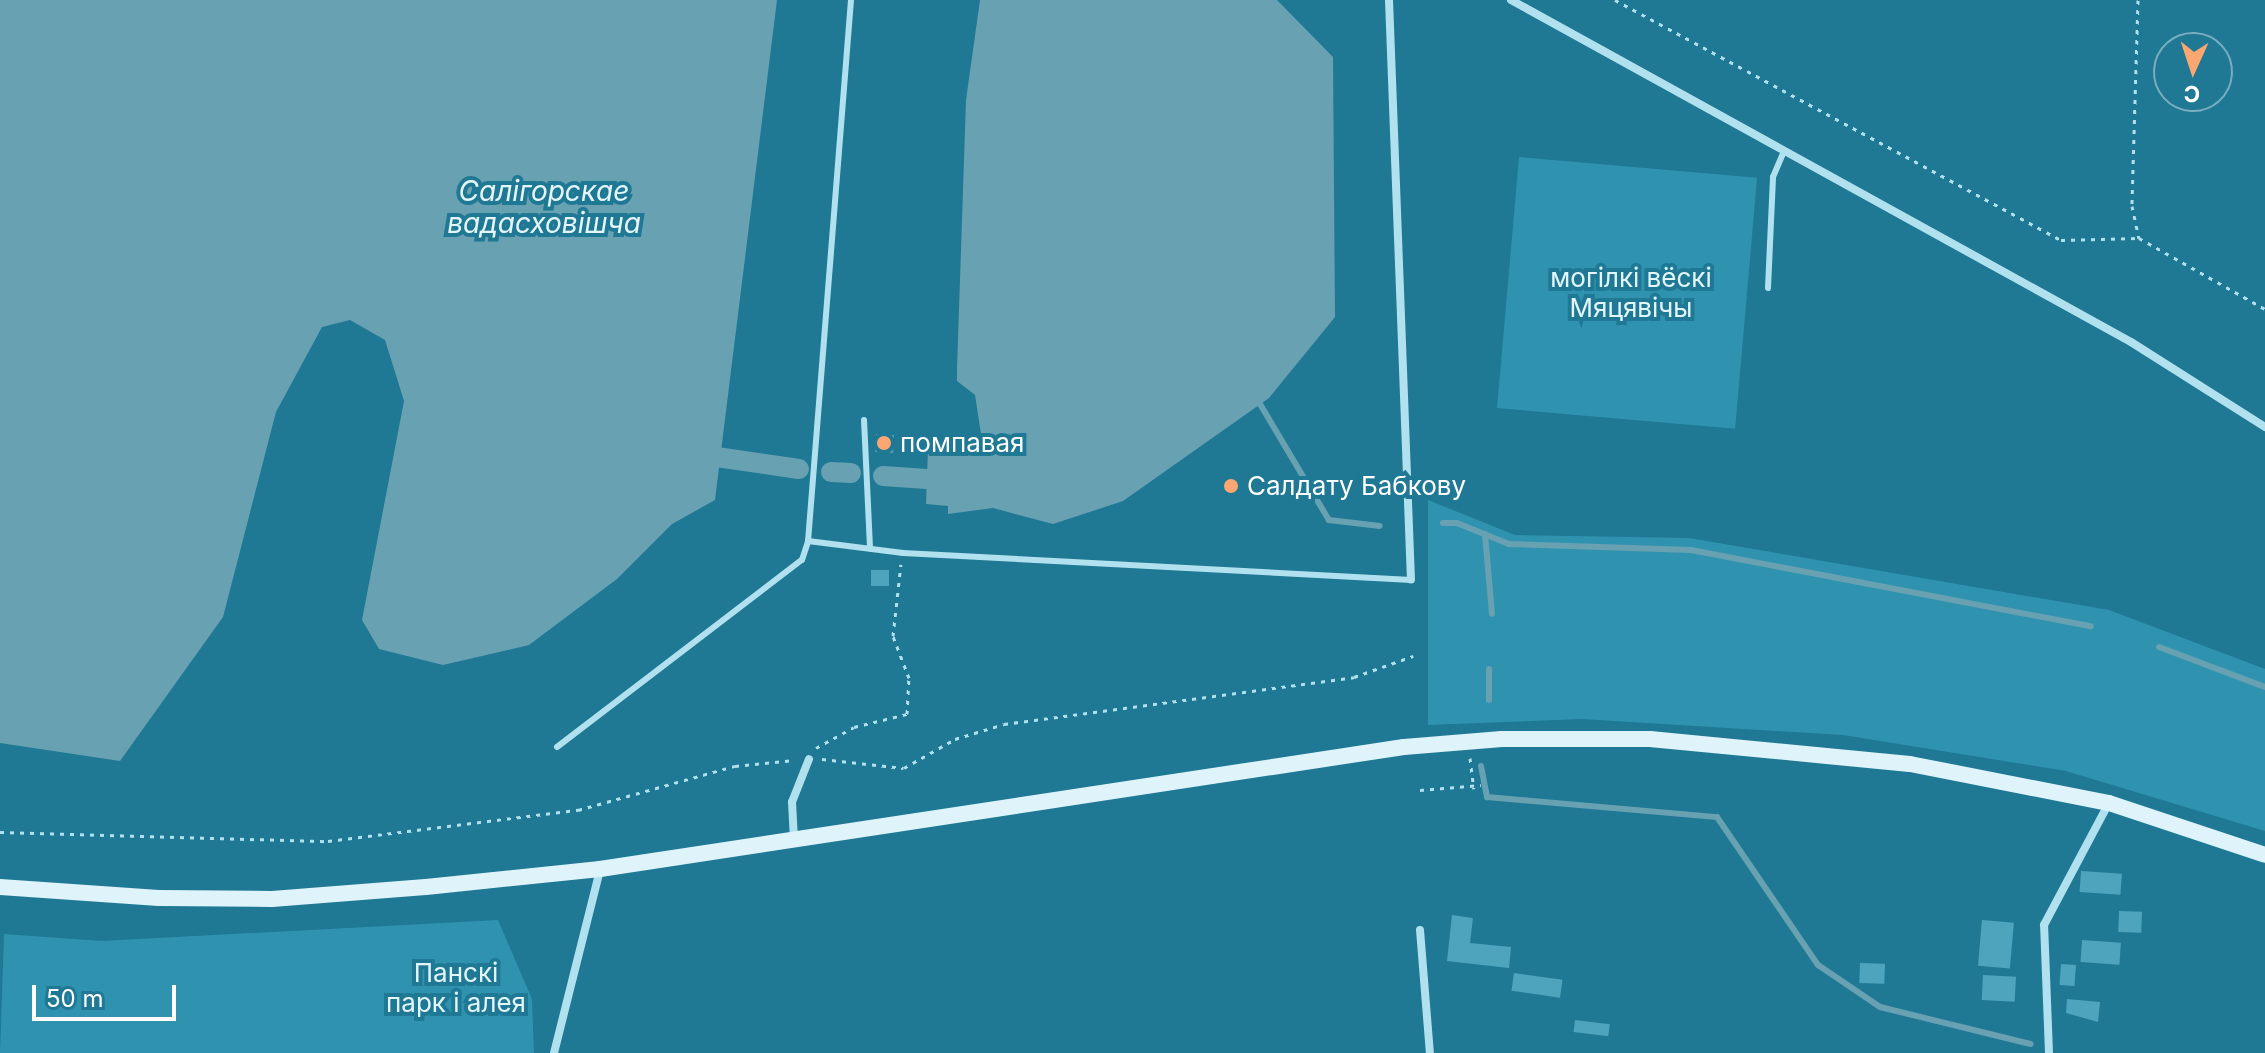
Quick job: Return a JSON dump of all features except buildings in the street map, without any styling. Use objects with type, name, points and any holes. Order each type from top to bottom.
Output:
[{"type":"main road","points":[[0,887],[159,898],[272,899],[600,869],[1404,747],[1502,739],[1650,739],[1782,748],[1910,764],[2109,803],[2265,855]]},
{"type":"street","points":[[1389,0],[1411,580]]},
{"type":"street","points":[[1511,0],[2131,342],[2265,427]]},
{"type":"street","points":[[794,841],[792,802],[809,759]]},
{"type":"street","points":[[2049,1053],[2044,925],[2109,803]]},
{"type":"street","points":[[554,1053],[600,869]]},
{"type":"street","points":[[1420,930],[1430,1053]]},
{"type":"lane","points":[[557,747],[802,560],[808,541],[851,0]]},
{"type":"lane","points":[[1768,288],[1773,177],[1784,151]]},
{"type":"lane","points":[[864,420],[870,548]]},
{"type":"lane","points":[[808,541],[903,553],[1411,580]]},
{"type":"path","points":[[1615,0],[2061,240],[2139,238],[2265,309]]},
{"type":"path","points":[[2138,0],[2132,206],[2139,238]]},
{"type":"path","points":[[809,759],[816,748],[854,727],[907,714],[909,678],[893,636],[903,553]]},
{"type":"path","points":[[0,832],[328,841],[578,810],[735,766],[809,759],[904,768],[955,739],[1004,724],[1354,677],[1413,656]]},
{"type":"path","points":[[1471,771],[1474,789]]},
{"type":"path","points":[[1420,790],[1474,789],[1481,785]]},
{"type":"green space","name":"могілкі вёскі Мяцявічы","points":[[1519,157],[1757,178],[1735,429],[1497,408]]},
{"type":"green space","points":[[1428,500],[1515,535],[1689,538],[2109,610],[2265,669],[2265,831],[2066,771],[1843,735],[1582,719],[1428,725]]},
{"type":"green space","name":"Панскі парк і алея","points":[[498,920],[532,999],[534,1053],[0,1053],[4,934],[101,941]]},
{"type":"water","name":"Салігорскае вадасховішча","points":[[0,0],[777,0],[715,500],[672,524],[617,579],[529,645],[443,665],[379,649],[362,620],[404,401],[385,340],[350,320],[322,327],[276,412],[223,617],[120,761],[0,743]]},
{"type":"water","points":[[980,0],[1277,0],[1333,57],[1335,317],[1269,398],[1123,501],[1053,524],[993,508],[948,514],[948,506],[926,504],[928,449],[950,450],[951,437],[972,446],[981,434],[975,395],[957,381],[966,100]]},
{"type":"waterway","points":[[1260,404],[1329,520],[1380,526]]},
{"type":"waterway","points":[[696,454],[799,469]]},
{"type":"waterway","points":[[831,472],[851,473]]},
{"type":"waterway","points":[[883,476],[927,479]]},
{"type":"waterway","points":[[1443,523],[1457,523],[1509,544],[1691,550],[2091,626]]},
{"type":"waterway","points":[[1485,534],[1492,614]]},
{"type":"waterway","points":[[2159,647],[2265,687]]},
{"type":"waterway","points":[[1489,669],[1489,700]]},
{"type":"waterway","points":[[1481,766],[1487,797],[1717,817],[1818,965],[1880,1007],[2031,1044]]},
{"type":"place","name":"помпавая","points":[[884,443]]},
{"type":"place","name":"Салдату Бабкову","points":[[1231,486]]}]
